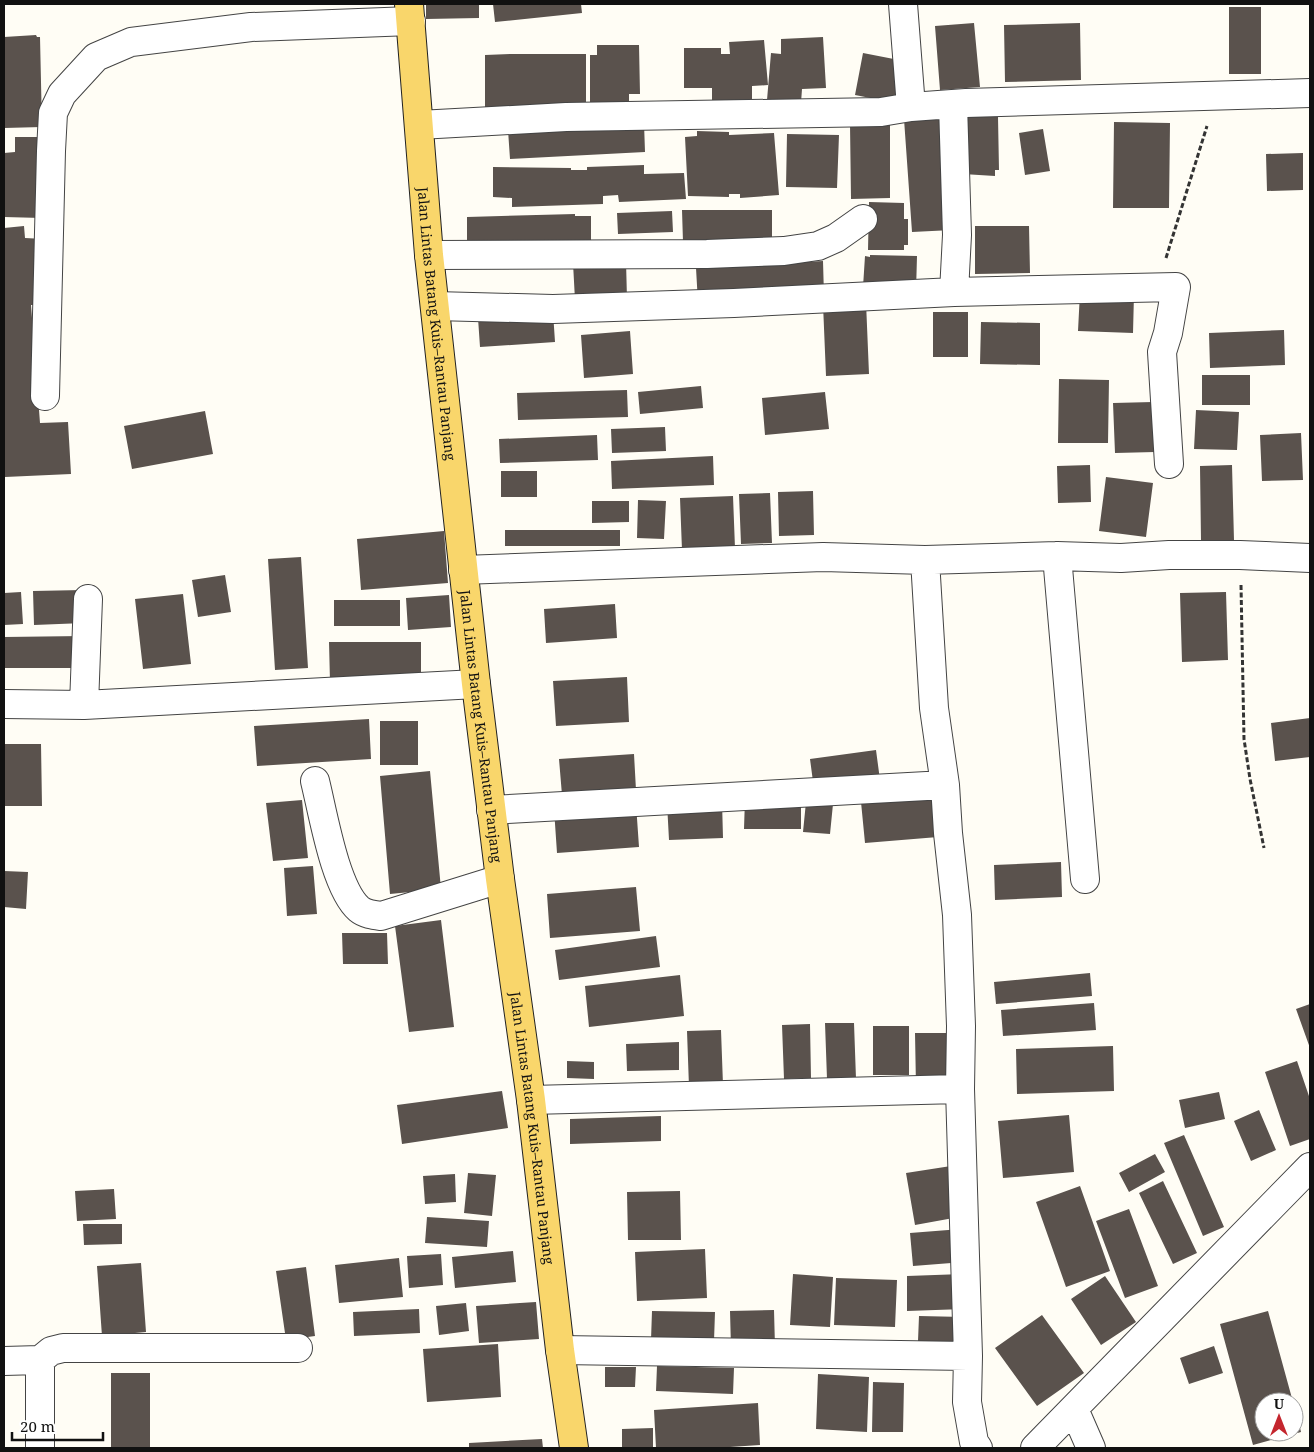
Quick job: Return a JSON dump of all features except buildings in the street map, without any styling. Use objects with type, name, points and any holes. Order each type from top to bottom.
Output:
[{"type":"main road","name":"Jalan Lintas Batang Kuis–Rantau Panjang","points":[[410,12],[429,255],[476,684],[500,879],[531,1100],[560,1350],[574,1448]]},
{"type":"street","points":[[903,4],[910,107]]},
{"type":"street","points":[[45,396],[53,114],[62,94],[96,57],[131,42],[251,27],[410,12]]},
{"type":"street","points":[[419,125],[566,117],[880,112],[910,107],[953,104],[1310,93]]},
{"type":"street","points":[[953,104],[957,235],[954,292]]},
{"type":"street","points":[[429,255],[697,254],[784,251],[818,246],[836,238],[863,219]]},
{"type":"street","points":[[435,306],[563,309],[734,304],[954,292],[1176,287],[1168,333],[1162,352],[1169,464]]},
{"type":"street","points":[[463,570],[823,557],[925,560],[1057,556],[1121,558],[1169,554],[1240,554],[1310,558]]},
{"type":"street","points":[[1057,556],[1085,879]]},
{"type":"street","points":[[925,560],[934,708],[945,785],[957,915],[968,1356],[967,1402],[974,1442],[978,1448]]},
{"type":"street","points":[[84,704],[88,600]]},
{"type":"street","points":[[4,704],[84,704],[476,684]]},
{"type":"street","points":[[315,781],[338,875],[350,899],[360,910],[368,914],[381,916],[500,879]]},
{"type":"street","points":[[491,810],[945,785]]},
{"type":"street","points":[[531,1100],[960,1089]]},
{"type":"street","points":[[1035,1448],[1310,1166]]},
{"type":"street","points":[[4,1362],[40,1360],[51,1351],[63,1348],[298,1348]]},
{"type":"street","points":[[560,1350],[968,1356]]},
{"type":"street","points":[[40,1360],[40,1448]]},
{"type":"street","points":[[1074,1409],[1091,1448]]},
{"type":"path","points":[[1157,287],[1216,97]]},
{"type":"path","points":[[1240,554],[1244,739],[1264,848]]}]
